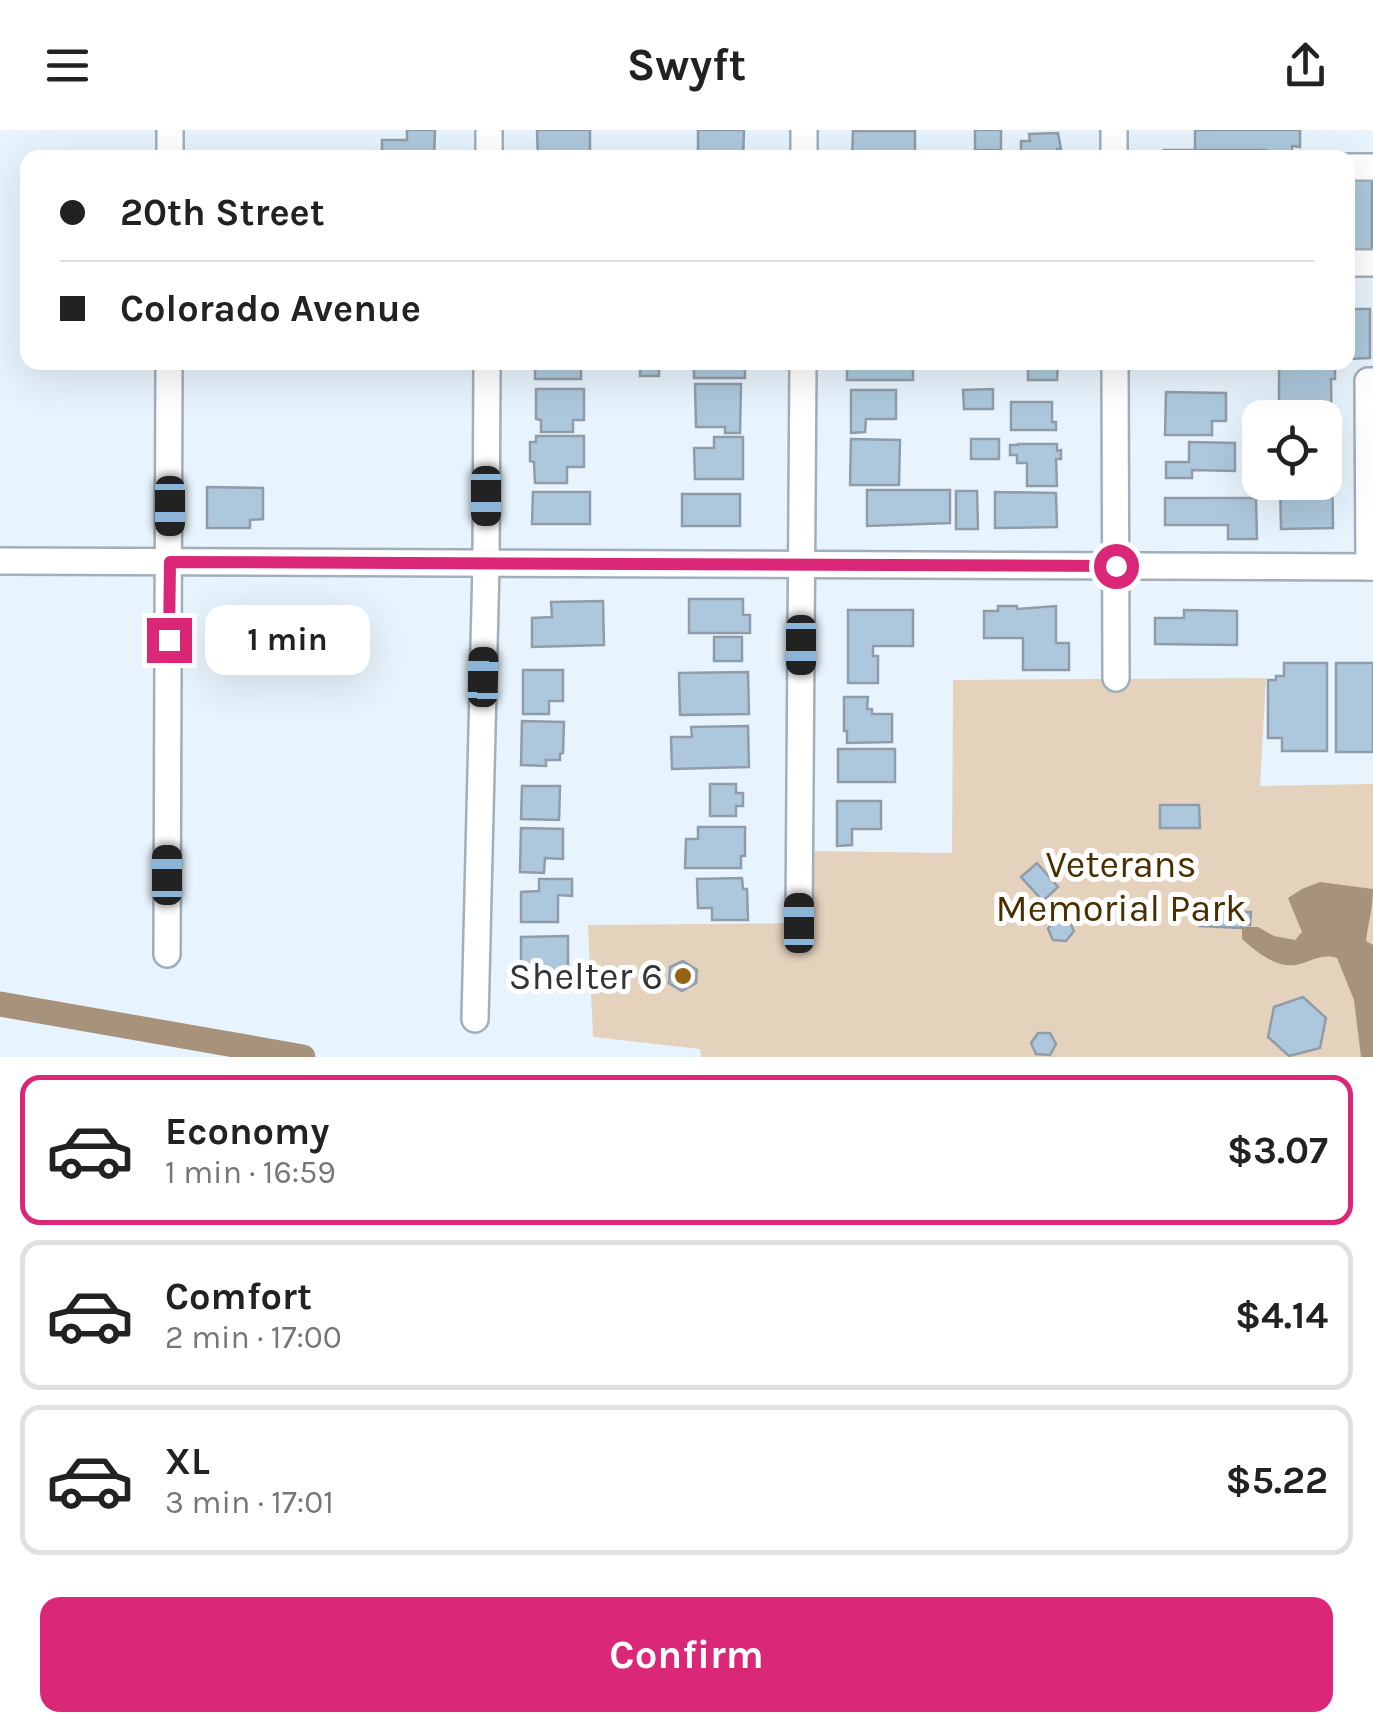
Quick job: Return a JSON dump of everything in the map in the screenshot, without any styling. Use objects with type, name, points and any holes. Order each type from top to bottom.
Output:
[{"type":"street","points":[[167,954],[170,370]]},
{"type":"street","points":[[475,1019],[487,370]]},
{"type":"street","points":[[799,923],[803,370]]},
{"type":"street","points":[[1115,370],[1116,678]]},
{"type":"street","points":[[0,561],[1371,567],[1368,381],[1373,381]]},
{"type":"green space","name":"Veterans Memorial Park","points":[[1266,678],[1260,786],[1373,784],[1373,1057],[701,1057],[700,1049],[593,1037],[588,925],[811,923],[812,851],[952,853],[953,680]]},
{"type":"shaded area","points":[[1320,882],[1373,889],[1366,941],[1373,945],[1373,1057],[1361,1057],[1354,1000],[1337,958],[1280,964],[1242,939],[1242,927],[1258,927],[1274,936],[1295,940],[1302,932],[1288,898]]},
{"type":"building","points":[[407,130],[435,130],[434,150],[382,150],[382,140],[407,140]]},
{"type":"building","points":[[537,130],[590,130],[590,150],[538,150]]},
{"type":"building","points":[[698,130],[744,130],[743,150],[698,150]]},
{"type":"building","points":[[975,130],[1001,130],[1001,150],[975,150]]},
{"type":"building","points":[[1195,130],[1300,130],[1300,147],[1292,146],[1292,150],[1195,150]]},
{"type":"building","points":[[853,131],[915,131],[915,150],[852,150]]},
{"type":"building","points":[[1058,133],[1061,149],[1021,150],[1021,141],[1030,141],[1029,134]]},
{"type":"building","points":[[1355,175],[1372,175],[1372,256],[1355,256]]},
{"type":"building","points":[[1355,309],[1370,309],[1370,358],[1355,359]]},
{"type":"building","points":[[535,370],[581,370],[581,379],[535,379]]},
{"type":"building","points":[[640,370],[659,370],[659,376],[640,376]]},
{"type":"building","points":[[694,370],[745,370],[745,378],[694,378]]},
{"type":"building","points":[[847,370],[913,370],[913,380],[847,380]]},
{"type":"building","points":[[1028,370],[1058,370],[1057,380],[1028,380]]},
{"type":"building","points":[[1279,370],[1335,370],[1335,379],[1331,379],[1331,400],[1279,400]]},
{"type":"building","points":[[695,384],[741,384],[740,433],[725,433],[725,427],[696,427]]},
{"type":"building","points":[[536,389],[584,389],[584,420],[573,420],[573,432],[541,432],[541,420],[536,419]]},
{"type":"building","points":[[993,389],[993,409],[964,409],[963,390]]},
{"type":"building","points":[[851,390],[896,390],[896,419],[866,419],[865,432],[851,433]]},
{"type":"building","points":[[1166,392],[1226,393],[1226,421],[1212,421],[1212,435],[1165,435]]},
{"type":"building","points":[[1011,402],[1052,402],[1056,430],[1011,430]]},
{"type":"building","points":[[536,436],[584,436],[584,467],[567,467],[567,483],[535,483],[530,442],[536,442]]},
{"type":"building","points":[[714,437],[743,437],[743,479],[695,479],[694,448],[714,448]]},
{"type":"building","points":[[851,439],[900,440],[899,485],[850,485]]},
{"type":"building","points":[[971,439],[999,439],[999,459],[971,459]]},
{"type":"building","points":[[1189,442],[1235,443],[1235,471],[1192,470],[1192,478],[1166,478],[1166,462],[1189,462]]},
{"type":"building","points":[[1057,444],[1061,459],[1056,459],[1057,486],[1027,486],[1027,463],[1017,463],[1017,455],[1010,455],[1010,445]]},
{"type":"building","points":[[207,487],[263,488],[263,519],[250,520],[250,528],[207,528]]},
{"type":"building","points":[[867,490],[950,490],[950,523],[867,526]]},
{"type":"building","points":[[956,491],[977,491],[978,529],[956,529]]},
{"type":"building","points":[[533,492],[590,492],[590,524],[532,524]]},
{"type":"building","points":[[995,492],[1056,493],[1057,527],[995,528]]},
{"type":"building","points":[[682,494],[740,494],[740,526],[682,526]]},
{"type":"building","points":[[1165,498],[1256,500],[1257,539],[1228,539],[1228,525],[1165,525]]},
{"type":"building","points":[[1280,500],[1333,500],[1333,528],[1281,529]]},
{"type":"building","points":[[689,599],[743,599],[743,615],[750,615],[750,633],[689,633]]},
{"type":"building","points":[[603,601],[604,645],[532,647],[532,618],[552,617],[551,602]]},
{"type":"building","points":[[998,606],[1056,606],[1056,643],[1069,643],[1069,670],[1023,670],[1023,638],[984,638],[984,611],[998,611]]},
{"type":"building","points":[[848,610],[913,610],[913,646],[873,646],[873,656],[878,656],[878,683],[848,683]]},
{"type":"building","points":[[1184,610],[1237,611],[1237,645],[1155,644],[1155,618],[1184,618]]},
{"type":"building","points":[[714,637],[742,637],[742,661],[714,661]]},
{"type":"building","points":[[1284,663],[1327,663],[1327,751],[1282,751],[1282,738],[1268,738],[1268,680],[1284,676]]},
{"type":"building","points":[[1336,663],[1373,663],[1373,752],[1336,752]]},
{"type":"building","points":[[523,670],[563,670],[563,701],[549,701],[549,714],[523,714]]},
{"type":"building","points":[[748,672],[749,714],[680,715],[679,673]]},
{"type":"building","points":[[844,697],[868,697],[867,709],[872,709],[872,714],[892,714],[892,742],[847,743]]},
{"type":"building","points":[[522,721],[564,722],[560,760],[546,760],[546,766],[521,765]]},
{"type":"building","points":[[748,726],[749,767],[672,769],[671,737],[692,737],[691,727]]},
{"type":"building","points":[[838,749],[895,749],[895,782],[838,782]]},
{"type":"building","points":[[710,784],[736,784],[736,793],[743,793],[743,806],[736,806],[736,816],[710,816]]},
{"type":"building","points":[[522,786],[560,786],[559,820],[521,819]]},
{"type":"building","points":[[837,801],[881,801],[881,829],[852,829],[852,845],[837,846]]},
{"type":"building","points":[[1160,805],[1199,805],[1200,828],[1160,828]]},
{"type":"building","points":[[698,827],[745,827],[741,868],[685,868],[686,839],[698,839]]},
{"type":"building","points":[[521,828],[563,829],[563,859],[545,858],[544,873],[520,872]]},
{"type":"building","points":[[1037,863],[1058,887],[1043,901],[1021,877]]},
{"type":"building","points":[[742,878],[743,889],[747,889],[748,920],[712,920],[712,908],[698,908],[697,879]]},
{"type":"building","points":[[539,879],[572,879],[572,896],[558,895],[558,922],[521,922],[521,892],[539,891]]},
{"type":"building","points":[[1201,912],[1251,912],[1250,925],[1200,926]]},
{"type":"building","points":[[1055,919],[1068,919],[1074,931],[1066,941],[1053,940],[1048,929]]},
{"type":"building","points":[[568,936],[568,979],[521,979],[521,937]]},
{"type":"building","name":"Shelter 6","points":[[683,961],[697,970],[696,983],[682,991],[669,983],[670,967]]},
{"type":"building","points":[[1303,997],[1326,1018],[1320,1048],[1289,1056],[1268,1037],[1274,1007]]},
{"type":"building","points":[[1038,1033],[1050,1033],[1056,1044],[1050,1055],[1036,1054],[1031,1043]]},
{"type":"waterway","points":[[0,1004],[303,1057]]},
{"type":"place","name":"Shelter 6","points":[[683,976]]},
{"type":"route","points":[[169,640],[170,562],[1116,566]]}]
